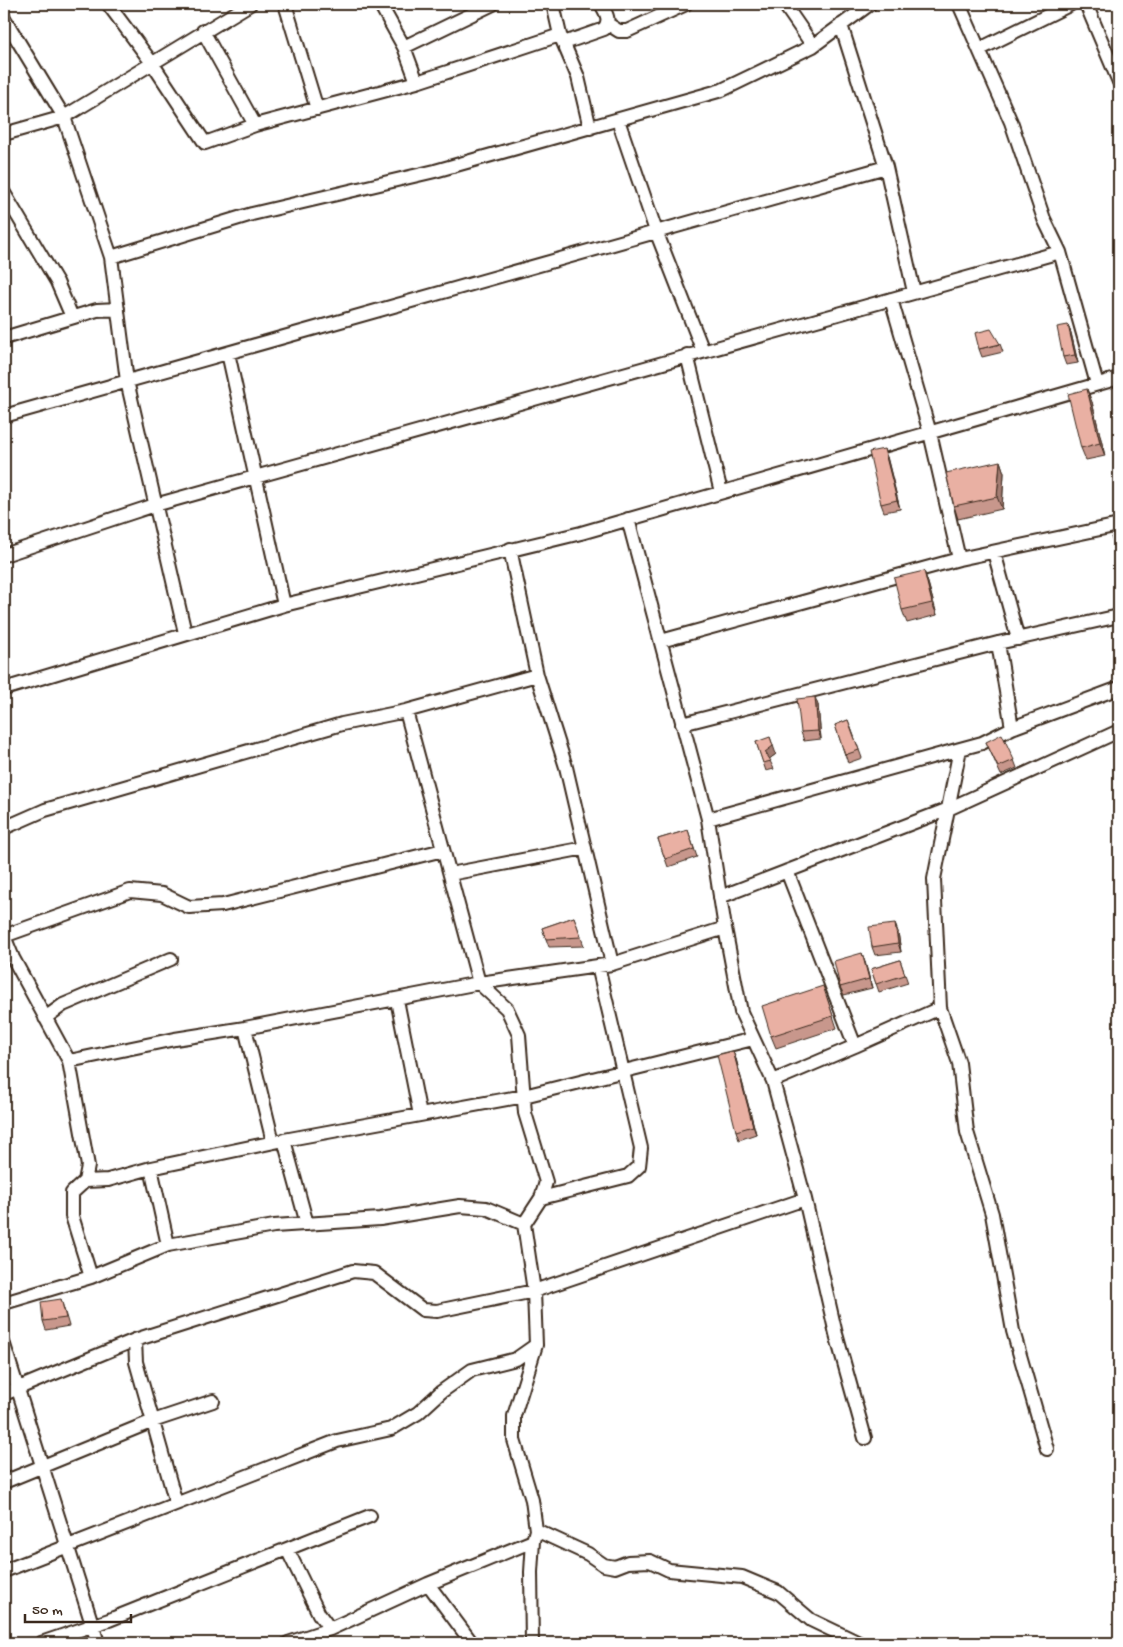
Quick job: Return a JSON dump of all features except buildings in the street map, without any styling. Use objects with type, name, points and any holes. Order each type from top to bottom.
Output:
[{"type":"street","points":[[108,4],[152,63],[205,143],[255,125],[604,29],[608,24],[608,18],[601,4]]},
{"type":"street","points":[[4,134],[64,117],[203,31],[228,8],[250,4]]},
{"type":"street","points":[[285,4],[317,109]]},
{"type":"street","points":[[380,4],[404,47],[416,82]]},
{"type":"street","points":[[404,47],[493,4]]},
{"type":"street","points":[[553,4],[562,39],[578,77],[590,128]]},
{"type":"street","points":[[608,24],[618,31],[627,31],[686,4]]},
{"type":"street","points":[[784,4],[813,46]]},
{"type":"street","points":[[111,257],[252,214],[435,170],[722,90],[813,46],[869,4]]},
{"type":"street","points":[[959,4],[1011,122],[1044,219],[1060,252],[1097,384]]},
{"type":"street","points":[[980,49],[1071,4]]},
{"type":"street","points":[[1086,4],[1119,82]]},
{"type":"street","points":[[4,18],[64,117],[111,257],[127,381],[185,633]]},
{"type":"street","points":[[841,25],[886,167],[914,292]]},
{"type":"street","points":[[203,31],[255,125]]},
{"type":"street","points":[[618,120],[656,231],[703,351]]},
{"type":"street","points":[[4,416],[656,231],[759,205],[886,167]]},
{"type":"street","points":[[4,193],[57,282],[72,317]]},
{"type":"street","points":[[4,556],[155,505],[1060,252]]},
{"type":"street","points":[[891,299],[930,433],[959,559]]},
{"type":"street","points":[[4,338],[97,310],[118,309]]},
{"type":"street","points":[[228,353],[284,605]]},
{"type":"street","points":[[687,356],[721,492]]},
{"type":"street","points":[[4,689],[185,633],[284,605],[628,519],[1119,378]]},
{"type":"street","points":[[628,519],[708,819],[725,928],[741,1012],[772,1082],[805,1199],[836,1334],[865,1438]]},
{"type":"street","points":[[661,641],[959,559],[1119,525]]},
{"type":"street","points":[[510,549],[537,675],[566,767],[612,964]]},
{"type":"street","points":[[994,552],[1018,639]]},
{"type":"street","points":[[682,724],[998,643],[1119,616]]},
{"type":"street","points":[[998,643],[1012,728]]},
{"type":"street","points":[[4,828],[44,810],[332,726],[406,711],[537,675]]},
{"type":"street","points":[[708,819],[982,743],[1012,728],[1119,688]]},
{"type":"street","points":[[406,711],[479,983],[507,1009],[519,1035],[525,1113],[546,1182],[541,1198],[524,1224],[534,1291],[536,1345],[514,1416],[514,1440],[532,1500],[535,1536],[531,1572],[532,1643]]},
{"type":"street","points":[[720,897],[946,810],[1119,731]]},
{"type":"street","points":[[960,749],[946,810],[934,879],[940,1008],[959,1063],[968,1132],[992,1214],[1013,1331],[1047,1449]]},
{"type":"street","points":[[450,874],[585,848]]},
{"type":"street","points":[[91,1277],[72,1216],[72,1193],[85,1181],[88,1166],[69,1061],[45,1018],[8,961],[4,936],[130,891],[162,894],[189,908],[222,905],[443,850]]},
{"type":"street","points":[[787,871],[855,1046]]},
{"type":"street","points":[[69,1061],[175,1039],[397,1000],[479,983],[612,964],[725,928]]},
{"type":"street","points":[[45,1018],[64,1005],[171,958]]},
{"type":"street","points":[[541,1198],[628,1176],[639,1166],[641,1148],[598,966]]},
{"type":"street","points":[[397,1000],[420,1115]]},
{"type":"street","points":[[772,1082],[940,1008]]},
{"type":"street","points":[[245,1028],[279,1141],[307,1224]]},
{"type":"street","points":[[85,1181],[108,1180],[151,1168],[279,1141],[524,1096],[622,1070],[753,1039]]},
{"type":"street","points":[[151,1168],[168,1244]]},
{"type":"street","points":[[4,1394],[135,1340],[353,1271],[374,1273],[423,1310],[437,1311],[534,1291],[805,1199]]},
{"type":"street","points":[[4,1303],[91,1277],[168,1244],[274,1226],[380,1219],[460,1206],[486,1208],[524,1224]]},
{"type":"street","points":[[135,1340],[136,1362],[176,1503]]},
{"type":"street","points":[[4,1345],[69,1545],[98,1643]]},
{"type":"street","points":[[4,1571],[337,1441],[391,1429],[418,1413],[441,1392],[472,1370],[516,1359],[536,1345]]},
{"type":"street","points":[[4,1482],[43,1468],[153,1421],[213,1401]]},
{"type":"street","points":[[40,1643],[109,1620],[370,1516]]},
{"type":"street","points":[[288,1643],[330,1629],[535,1536],[588,1554],[604,1565],[615,1567],[628,1562],[650,1561],[669,1570],[742,1577],[778,1592],[811,1620],[860,1643]]},
{"type":"street","points":[[287,1549],[319,1614],[330,1629]]},
{"type":"street","points":[[428,1584],[472,1643]]}]
